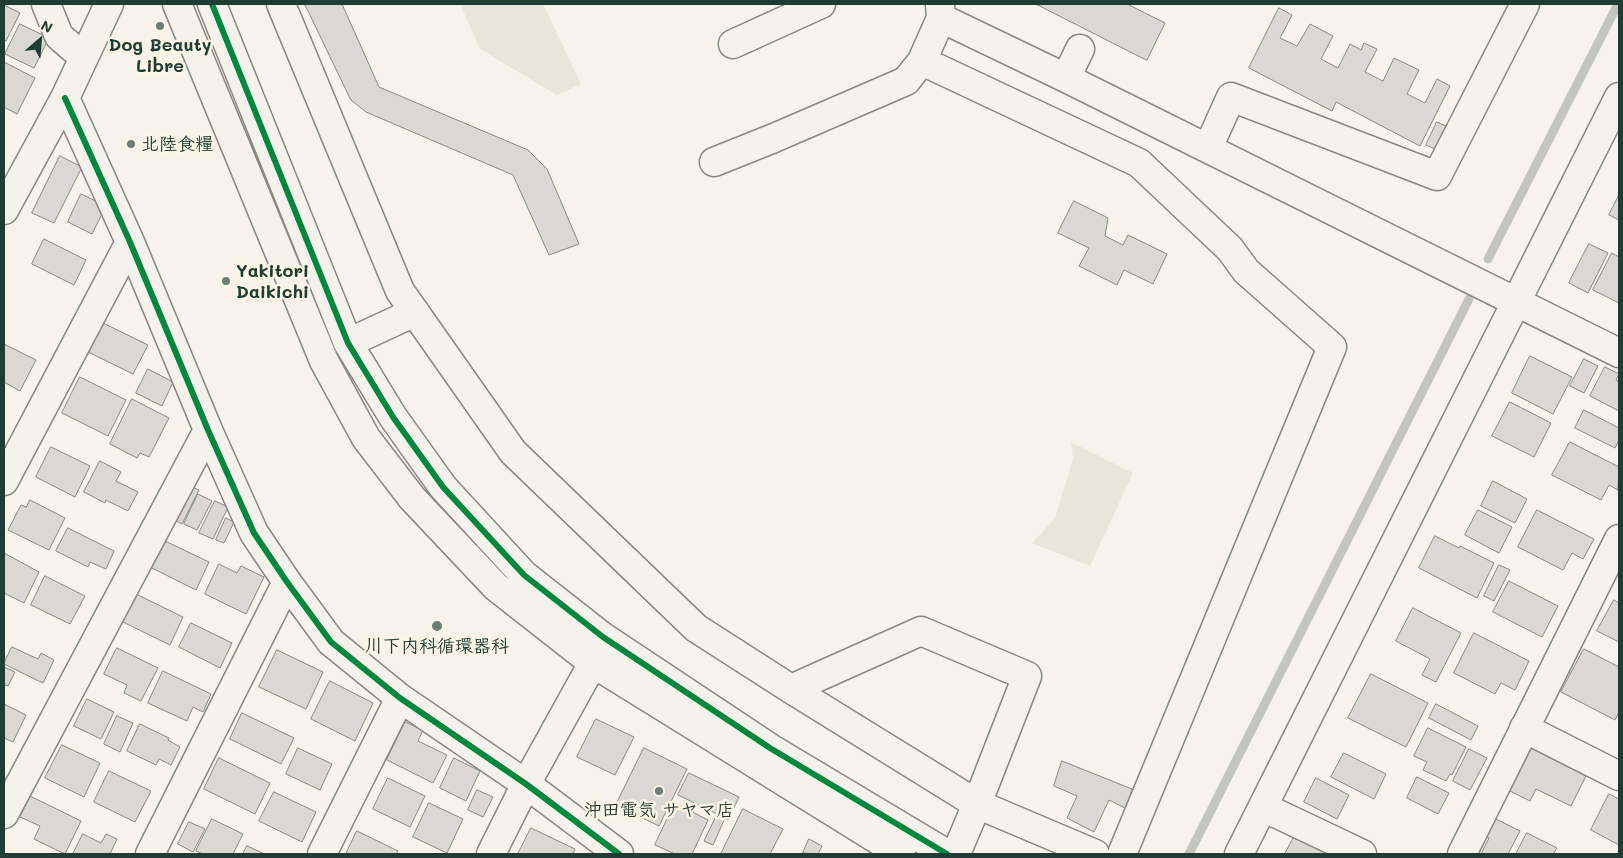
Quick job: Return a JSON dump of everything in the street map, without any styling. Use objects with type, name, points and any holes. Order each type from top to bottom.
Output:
[{"type":"street","points":[[46,4],[59,36],[83,57]]},
{"type":"street","points":[[4,210],[65,98],[109,4]]},
{"type":"street","points":[[177,4],[324,361],[366,438],[412,498],[496,587],[593,663],[901,854]]},
{"type":"street","points":[[212,4],[348,343],[393,417],[443,487],[524,575],[603,637],[754,738],[947,854]]},
{"type":"street","points":[[281,4],[400,291],[513,452],[696,628],[977,804],[1095,854]]},
{"type":"street","points":[[733,44],[821,4]]},
{"type":"street","points":[[1208,148],[1231,97],[1437,176],[1525,4]]},
{"type":"street","points":[[714,162],[906,81],[922,62],[940,11],[1066,78],[1619,353]]},
{"type":"street","points":[[1066,78],[1080,50]]},
{"type":"street","points":[[922,62],[1139,163],[1230,249],[1246,271],[1332,347],[1122,854]]},
{"type":"street","points":[[1239,854],[1619,97]]},
{"type":"street","points":[[65,98],[130,242],[208,430],[254,533],[287,582],[331,642],[400,698],[526,784],[619,854]]},
{"type":"street","points":[[4,480],[130,242]]},
{"type":"street","points":[[348,343],[415,312]]},
{"type":"street","points":[[4,814],[208,430]]},
{"type":"street","points":[[1462,854],[1524,728],[1613,568],[1619,539]]},
{"type":"street","points":[[150,854],[287,582]]},
{"type":"street","points":[[791,689],[921,630],[1027,676],[956,854]]},
{"type":"street","points":[[491,854],[526,784],[593,663]]},
{"type":"street","points":[[322,854],[400,698]]},
{"type":"street","points":[[1524,728],[1619,776]]},
{"type":"street","points":[[1263,806],[1362,854]]},
{"type":"shaded area","points":[[460,4],[543,4],[581,84],[557,95],[480,49]]},
{"type":"shaded area","points":[[1071,442],[1133,473],[1090,566],[1032,543],[1055,518],[1073,459]]},
{"type":"building","points":[[305,4],[342,4],[379,87],[528,150],[547,169],[579,244],[549,255],[513,175],[366,112],[351,100]]},
{"type":"building","points":[[1036,4],[1127,4],[1165,23],[1147,60]]},
{"type":"building","points":[[4,5],[20,13],[6,41],[4,40]]},
{"type":"building","points":[[1279,8],[1292,15],[1280,38],[1297,46],[1310,24],[1333,36],[1321,59],[1338,68],[1350,44],[1361,50],[1364,43],[1377,49],[1365,72],[1383,81],[1394,58],[1419,70],[1407,94],[1425,103],[1437,79],[1450,86],[1420,146],[1336,102],[1332,111],[1249,68]]},
{"type":"building","points":[[20,24],[49,38],[34,68],[5,54]]},
{"type":"building","points":[[4,62],[35,78],[17,114],[4,107]]},
{"type":"building","points":[[1437,122],[1450,128],[1439,151],[1426,145]]},
{"type":"building","points":[[60,156],[82,167],[54,223],[32,213]]},
{"type":"building","points":[[81,194],[106,206],[92,234],[68,222]]},
{"type":"building","points":[[1619,195],[1619,220],[1609,215]]},
{"type":"building","points":[[1074,201],[1108,218],[1105,236],[1123,245],[1128,235],[1167,254],[1153,284],[1124,270],[1117,285],[1079,266],[1089,248],[1058,233]]},
{"type":"building","points":[[44,239],[86,260],[74,285],[32,264]]},
{"type":"building","points":[[1589,244],[1608,253],[1588,293],[1569,283]]},
{"type":"building","points":[[1612,253],[1619,257],[1619,303],[1593,290]]},
{"type":"building","points":[[103,323],[148,345],[133,374],[88,352]]},
{"type":"building","points":[[4,344],[36,360],[20,391],[4,382]]},
{"type":"building","points":[[1530,356],[1572,377],[1553,414],[1512,393]]},
{"type":"building","points":[[1584,359],[1598,366],[1584,393],[1570,386]]},
{"type":"building","points":[[1605,367],[1619,374],[1616,380],[1619,382],[1619,411],[1590,396]]},
{"type":"building","points":[[148,369],[173,382],[162,406],[136,393]]},
{"type":"building","points":[[80,377],[126,400],[108,436],[62,413]]},
{"type":"building","points":[[132,399],[169,418],[149,457],[140,453],[137,458],[110,444]]},
{"type":"building","points":[[1510,402],[1551,423],[1534,457],[1492,436]]},
{"type":"building","points":[[1584,410],[1619,428],[1619,440],[1615,448],[1575,428]]},
{"type":"building","points":[[1570,442],[1619,467],[1618,490],[1609,485],[1601,500],[1552,475]]},
{"type":"building","points":[[51,447],[90,466],[75,497],[36,477]]},
{"type":"building","points":[[100,461],[121,472],[116,481],[138,492],[128,511],[106,500],[105,503],[84,492]]},
{"type":"building","points":[[1493,481],[1527,499],[1515,523],[1481,506]]},
{"type":"building","points":[[186,484],[199,490],[182,524],[169,517]]},
{"type":"building","points":[[198,494],[212,501],[197,530],[184,524]]},
{"type":"building","points":[[30,500],[65,518],[49,550],[8,530],[21,505],[26,507]]},
{"type":"building","points":[[215,501],[228,507],[213,539],[199,533]]},
{"type":"building","points":[[1478,510],[1512,527],[1499,553],[1465,535]]},
{"type":"building","points":[[1537,510],[1594,539],[1583,559],[1572,553],[1563,570],[1518,547]]},
{"type":"building","points":[[226,518],[234,522],[224,543],[216,540]]},
{"type":"building","points":[[68,528],[114,551],[106,569],[90,562],[88,567],[56,551]]},
{"type":"building","points":[[1435,536],[1494,563],[1477,598],[1419,568]]},
{"type":"building","points":[[163,540],[209,562],[196,590],[150,567]]},
{"type":"building","points":[[4,553],[39,572],[24,603],[4,593]]},
{"type":"building","points":[[219,564],[237,573],[241,566],[264,577],[246,614],[205,594]]},
{"type":"building","points":[[1499,565],[1510,570],[1494,601],[1484,596]]},
{"type":"building","points":[[45,576],[85,596],[70,624],[31,605]]},
{"type":"building","points":[[1509,581],[1558,606],[1542,637],[1493,612]]},
{"type":"building","points":[[136,594],[183,617],[170,645],[123,622]]},
{"type":"building","points":[[1614,600],[1619,603],[1619,642],[1597,631]]},
{"type":"building","points":[[1413,608],[1461,633],[1436,682],[1422,675],[1430,659],[1396,641]]},
{"type":"building","points":[[191,623],[232,643],[220,668],[179,647]]},
{"type":"building","points":[[1474,633],[1529,661],[1515,690],[1501,683],[1495,694],[1454,673]]},
{"type":"building","points":[[12,647],[38,659],[41,653],[54,660],[43,683],[4,664]]},
{"type":"building","points":[[117,648],[158,668],[141,701],[124,693],[127,685],[104,674]]},
{"type":"building","points":[[1584,649],[1619,667],[1619,712],[1615,720],[1561,692]]},
{"type":"building","points":[[277,650],[323,672],[306,709],[259,687]]},
{"type":"building","points":[[4,667],[15,672],[8,686],[4,685]]},
{"type":"building","points":[[163,671],[211,694],[203,712],[193,707],[187,721],[148,703]]},
{"type":"building","points":[[1371,674],[1428,703],[1406,747],[1348,718]]},
{"type":"building","points":[[330,681],[373,703],[355,741],[311,719]]},
{"type":"building","points":[[87,699],[114,712],[101,739],[74,726]]},
{"type":"building","points":[[4,704],[26,715],[13,742],[4,738]]},
{"type":"building","points":[[1436,704],[1478,726],[1471,740],[1429,718]]},
{"type":"building","points":[[242,713],[294,738],[281,764],[230,739]]},
{"type":"building","points":[[117,716],[133,723],[120,752],[104,744]]},
{"type":"building","points":[[596,719],[634,737],[615,775],[577,757]]},
{"type":"building","points":[[405,722],[423,730],[418,741],[447,755],[433,783],[387,760]]},
{"type":"building","points":[[140,724],[169,738],[168,740],[180,747],[171,765],[159,759],[156,765],[127,751]]},
{"type":"building","points":[[1428,728],[1466,747],[1452,775],[1450,774],[1446,781],[1423,770],[1427,762],[1414,756]]},
{"type":"building","points":[[62,745],[100,763],[84,797],[45,778]]},
{"type":"building","points":[[298,748],[332,764],[320,790],[286,774]]},
{"type":"building","points":[[644,748],[687,769],[659,826],[616,805]]},
{"type":"building","points":[[1531,748],[1586,776],[1571,806],[1536,789],[1530,801],[1510,791]]},
{"type":"building","points":[[1469,749],[1487,758],[1470,790],[1453,781]]},
{"type":"building","points":[[1344,753],[1386,774],[1374,799],[1331,777]]},
{"type":"building","points":[[219,758],[270,783],[255,814],[204,789]]},
{"type":"building","points":[[454,758],[480,771],[466,801],[440,788]]},
{"type":"building","points":[[1062,761],[1132,789],[1127,809],[1109,800],[1094,832],[1067,818],[1077,796],[1054,786]]},
{"type":"building","points":[[109,771],[151,791],[135,822],[94,802]]},
{"type":"building","points":[[689,773],[739,797],[728,820],[725,818],[713,845],[704,841],[717,814],[678,795]]},
{"type":"building","points":[[1417,777],[1449,793],[1438,814],[1407,798]]},
{"type":"building","points":[[388,778],[425,796],[410,827],[373,809]]},
{"type":"building","points":[[1316,778],[1349,795],[1337,819],[1304,802]]},
{"type":"building","points":[[477,790],[493,797],[483,817],[468,810]]},
{"type":"building","points":[[274,792],[316,812],[302,842],[259,821]]},
{"type":"building","points":[[1609,794],[1619,799],[1619,845],[1591,830]]},
{"type":"building","points":[[30,796],[81,821],[65,854],[34,839],[40,826],[20,817]]},
{"type":"building","points":[[429,803],[463,819],[447,853],[413,837]]},
{"type":"building","points":[[675,803],[708,820],[692,854],[675,854],[655,845]]},
{"type":"building","points":[[743,809],[783,829],[770,854],[721,854]]},
{"type":"building","points":[[1492,817],[1520,831],[1508,854],[1481,854],[1489,838],[1483,835]]},
{"type":"building","points":[[212,819],[243,834],[233,854],[203,854],[196,851]]},
{"type":"building","points":[[189,822],[205,829],[193,852],[178,844]]},
{"type":"building","points":[[531,828],[575,849],[573,854],[518,854]]},
{"type":"building","points":[[357,831],[398,851],[396,854],[346,854]]},
{"type":"building","points":[[1527,833],[1557,848],[1553,854],[1516,854]]},
{"type":"building","points":[[83,834],[101,843],[106,834],[117,839],[110,854],[73,854]]},
{"type":"building","points":[[1295,835],[1333,854],[1285,854]]},
{"type":"building","points":[[809,839],[822,846],[818,854],[803,853]]},
{"type":"building","points":[[247,846],[265,854],[243,854]]},
{"type":"waterway","points":[[1488,259],[1618,4]]},
{"type":"waterway","points":[[1189,854],[1469,299]]},
{"type":"cycle path","points":[[212,4],[348,343],[393,417],[443,487],[524,575],[603,637],[770,748],[947,854]]},
{"type":"cycle path","points":[[65,98],[130,242],[208,430],[254,533],[287,582],[331,642],[400,698],[526,784],[619,854]]},
{"type":"place","name":"Dog Beauty Libre","points":[[160,26]]},
{"type":"place","name":"北陸食糧","points":[[131,144]]},
{"type":"place","name":"Yakitori Daikichi","points":[[226,281]]},
{"type":"place","name":"川下内科循環器科","points":[[437,626]]},
{"type":"place","name":"沖田電気 サヤマ店","points":[[659,791]]}]
